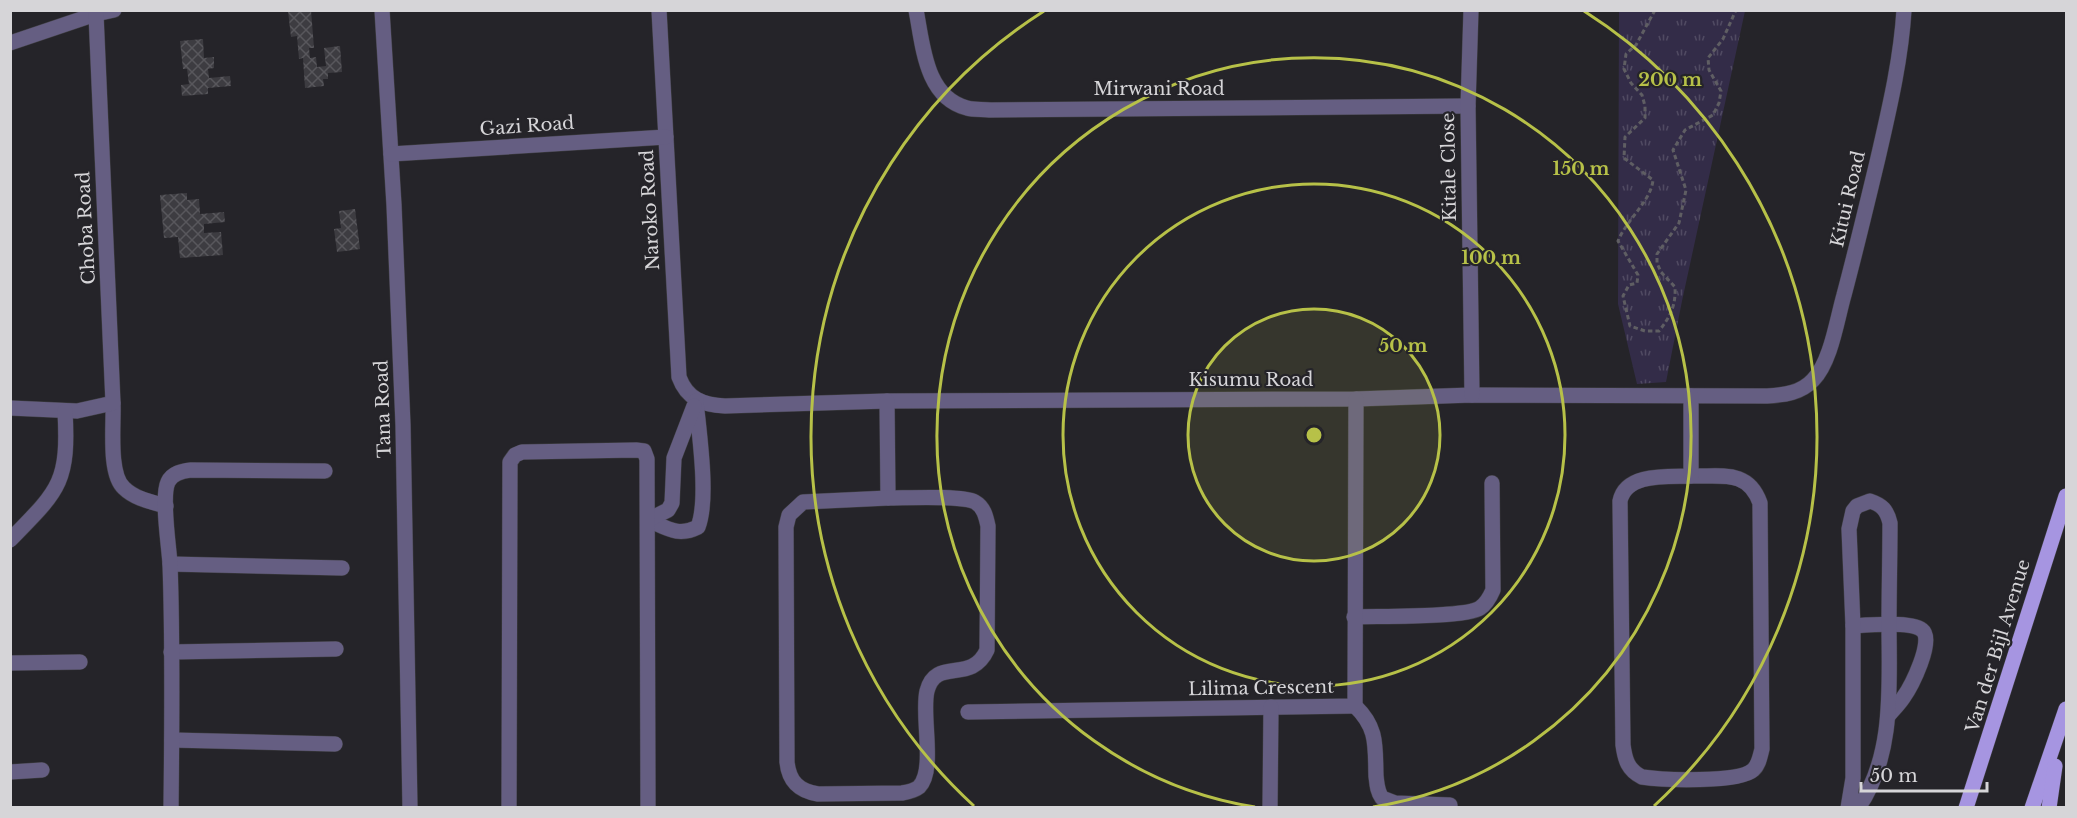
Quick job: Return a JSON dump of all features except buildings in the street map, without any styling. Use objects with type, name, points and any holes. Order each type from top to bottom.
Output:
[{"type":"main road","name":"Van der Bijl Avenue","points":[[1966,807],[2067,496]]},
{"type":"main road","points":[[2032,807],[2067,709]]},
{"type":"main road","points":[[2049,807],[2050,789],[2067,719]]},
{"type":"main road","points":[[1957,807],[1986,749]]},
{"type":"street","points":[[10,43],[114,10]]},
{"type":"street","name":"Tana Road","points":[[381,10],[391,154],[403,425],[411,807]]},
{"type":"street","name":"Naroko Road","points":[[660,10],[679,377],[684,390],[696,400]]},
{"type":"street","name":"Mirwani Road","points":[[916,10],[926,61],[933,82],[952,102],[968,108],[1468,106]]},
{"type":"street","name":"Kitale Close","points":[[1471,10],[1468,106],[1472,395]]},
{"type":"street","name":"Kitui Road","points":[[1804,387],[1814,380],[1824,362],[1857,249],[1888,116],[1899,56],[1904,10]]},
{"type":"street","name":"Choba Road","points":[[96,14],[115,475],[118,482],[128,492],[166,506]]},
{"type":"street","name":"Gazi Road","points":[[391,154],[666,137]]},
{"type":"street","name":"Kisumu Road","points":[[696,400],[705,404],[725,406],[887,401],[1356,399],[1472,395],[1767,396],[1794,393],[1804,387]]},
{"type":"street","points":[[1691,396],[1691,476]]},
{"type":"street","name":"Lilima Crescent","points":[[968,712],[1355,706],[1356,399]]},
{"type":"street","points":[[648,520],[678,532],[689,532],[698,527],[702,516],[696,400]]},
{"type":"street","points":[[648,520],[668,510],[672,503],[674,458],[696,400]]},
{"type":"street","points":[[887,401],[888,498]]},
{"type":"street","points":[[10,408],[71,411],[89,410],[113,403]]},
{"type":"street","points":[[10,540],[46,504],[60,481],[64,472],[71,411]]},
{"type":"street","points":[[677,449],[700,447]]},
{"type":"street","points":[[509,807],[510,462],[515,455],[522,452],[644,451],[647,459],[648,520],[648,807]]},
{"type":"street","points":[[171,807],[170,564],[166,506],[168,481],[181,471],[325,471]]},
{"type":"street","points":[[1691,476],[1738,478],[1752,486],[1760,503],[1762,749],[1759,762],[1754,770],[1736,778],[1642,777],[1634,773],[1629,766],[1623,745],[1621,493],[1638,481],[1691,476]]},
{"type":"street","points":[[1354,617],[1459,614],[1479,609],[1485,604],[1493,590],[1492,483]]},
{"type":"street","points":[[888,498],[962,499],[976,502],[981,508],[988,526],[987,650],[978,664],[971,668],[944,672],[933,679],[930,684],[926,702],[926,763],[923,781],[919,787],[902,793],[818,794],[806,792],[795,784],[786,762],[786,527],[789,515],[803,502],[888,498]]},
{"type":"street","points":[[1848,807],[1853,778],[1853,626],[1849,538],[1851,519],[1857,506],[1862,502],[1870,501],[1887,511],[1890,523],[1890,702],[1881,755],[1865,798],[1858,807]]},
{"type":"street","points":[[170,564],[342,568]]},
{"type":"street","points":[[1853,626],[1889,624],[1923,630],[1926,641],[1913,682],[1902,700],[1888,716]]},
{"type":"street","points":[[171,652],[336,649]]},
{"type":"street","points":[[10,663],[80,662]]},
{"type":"street","points":[[1355,706],[1366,717],[1374,735],[1377,786],[1382,798],[1395,803],[1449,805]]},
{"type":"street","points":[[1270,807],[1271,707]]},
{"type":"street","points":[[172,740],[335,744]]},
{"type":"street","points":[[10,772],[42,770]]},
{"type":"path","points":[[1655,10],[1636,45],[1626,54],[1624,69],[1631,83],[1642,95],[1645,106],[1645,118],[1625,137],[1624,158],[1653,180],[1652,191],[1624,226],[1618,241],[1638,275],[1637,283],[1629,285],[1623,296],[1630,326],[1645,331],[1659,331],[1670,317],[1676,301],[1675,287],[1660,272],[1657,263],[1658,254],[1679,223],[1686,190],[1673,150],[1685,130],[1713,115],[1719,103],[1721,91],[1709,70],[1708,58],[1723,39],[1736,10]]},
{"type":"green space","points":[[1619,11],[1745,11],[1666,382],[1637,384],[1618,304]]}]
